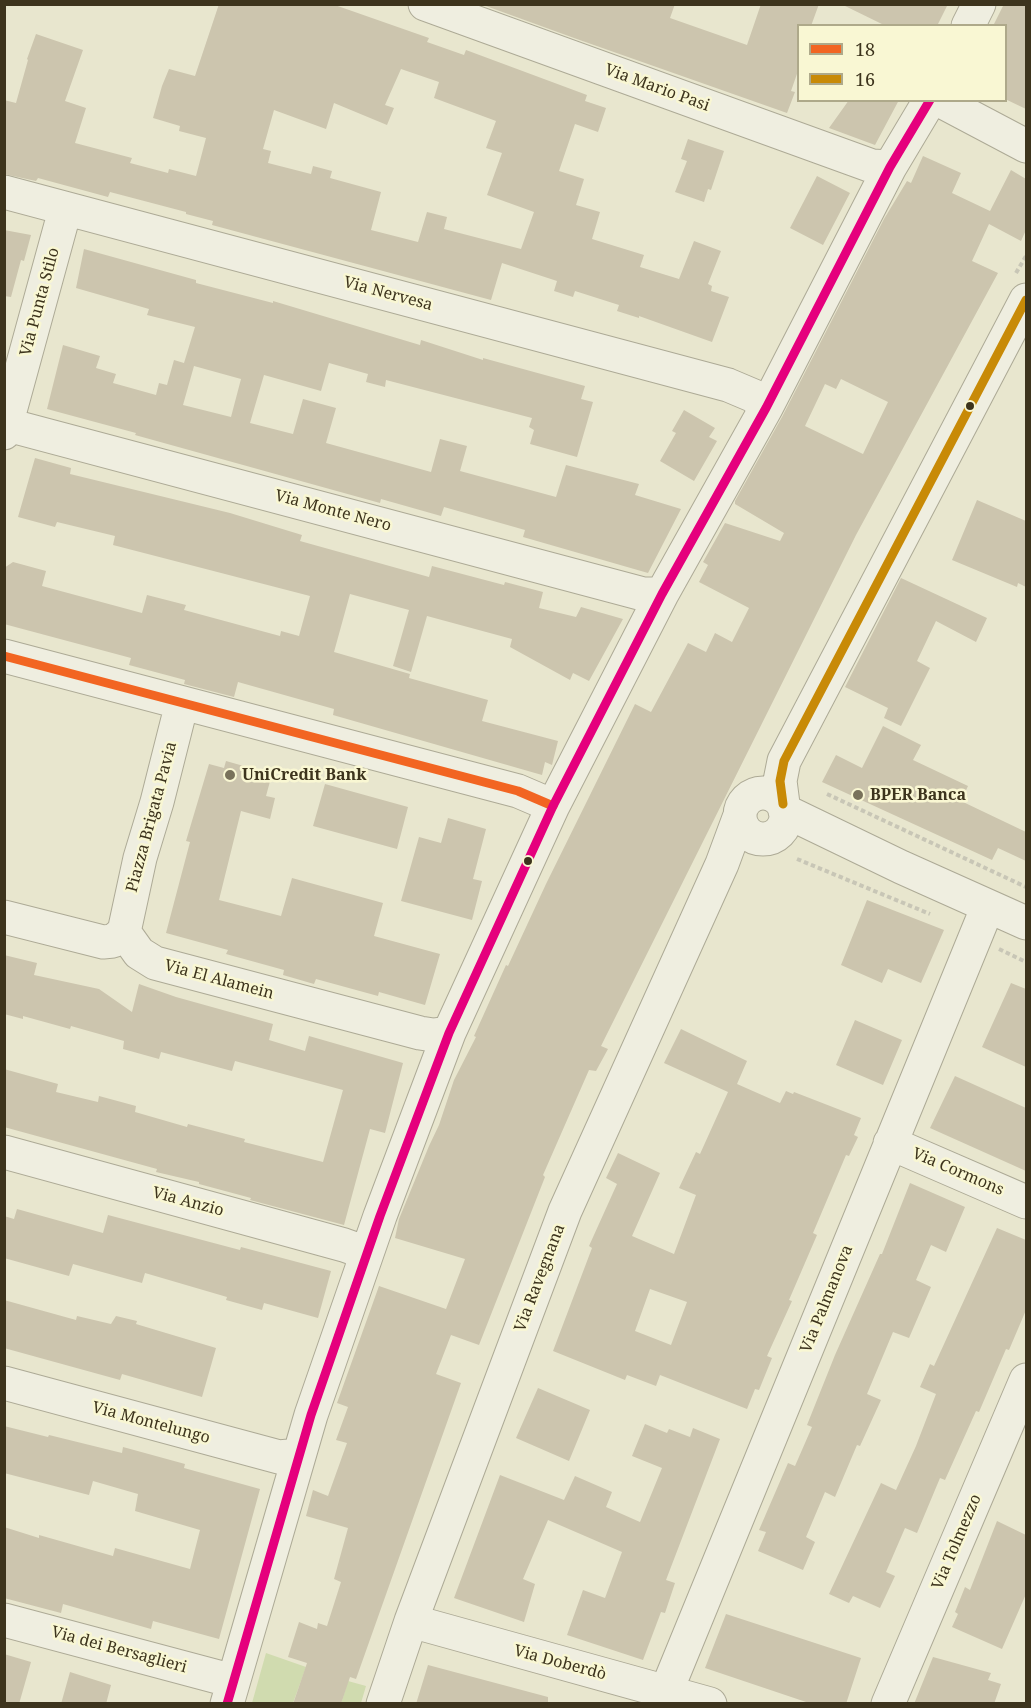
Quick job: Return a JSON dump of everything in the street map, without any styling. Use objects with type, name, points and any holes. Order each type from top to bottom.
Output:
[{"type":"street","name":"Via Mario Pasi","points":[[425,4],[872,166],[890,167]]},
{"type":"street","points":[[969,24],[979,4]]},
{"type":"street","points":[[230,1692],[299,1455],[363,1262],[449,1033],[553,806],[663,594],[766,408],[890,167],[929,102]]},
{"type":"street","points":[[943,102],[1026,146]]},
{"type":"street","name":"Via Nervesa","points":[[4,192],[728,385],[754,396],[766,408]]},
{"type":"street","name":"Via Punta Stilo","points":[[5,427],[62,221],[62,213],[57,207]]},
{"type":"street","name":"Via Ravegnana","points":[[383,1704],[411,1621],[565,1211],[722,864],[767,822],[784,761],[1026,300]]},
{"type":"street","name":"Via Monte Nero","points":[[5,427],[643,594],[663,594]]},
{"type":"street","points":[[4,656],[519,791],[544,800],[553,806]]},
{"type":"street","name":"Piazza Brigata Pavia","points":[[123,932],[140,858],[182,703]]},
{"type":"street","points":[[767,822],[901,867],[1026,923]]},
{"type":"street","name":"Via Palmanova","points":[[666,1692],[988,906]]},
{"type":"street","points":[[4,917],[103,942],[112,941],[123,932]]},
{"type":"street","name":"Via El Alamein","points":[[123,932],[139,953],[155,963],[420,1033],[433,1035],[449,1033]]},
{"type":"street","name":"Via Cormons","points":[[890,1143],[1026,1202]]},
{"type":"street","name":"Via Anzio","points":[[4,1152],[344,1245],[358,1250],[363,1262]]},
{"type":"street","name":"Via Tolmezzo","points":[[888,1704],[1026,1380]]},
{"type":"street","name":"Via Montelungo","points":[[4,1383],[279,1457],[299,1455]]},
{"type":"street","name":"Via dei Bersaglieri","points":[[4,1620],[230,1692]]},
{"type":"street","name":"Via Doberdò","points":[[411,1621],[710,1704]]},
{"type":"path","points":[[827,794],[1026,887]]},
{"type":"path","points":[[797,859],[933,915]]},
{"type":"path","points":[[997,948],[1026,962]]},
{"type":"green space","points":[[266,1653],[306,1667],[293,1703],[252,1703]]},
{"type":"green space","points":[[348,1681],[366,1686],[361,1703],[341,1704]]},
{"type":"building","points":[[219,4],[332,4],[429,38],[427,42],[464,55],[466,50],[587,95],[585,101],[606,108],[598,132],[575,124],[559,171],[584,179],[576,205],[600,212],[592,239],[644,255],[640,267],[679,279],[694,241],[721,251],[708,284],[712,286],[711,291],[729,297],[712,342],[639,316],[639,318],[617,311],[619,305],[575,291],[573,297],[554,291],[557,281],[502,263],[491,300],[212,225],[213,221],[186,214],[186,212],[110,192],[108,197],[38,178],[36,181],[4,174],[4,100],[16,103],[36,34],[83,50],[65,101],[86,108],[75,143],[132,158],[130,163],[168,173],[169,169],[196,176],[206,138],[179,131],[180,126],[153,118],[169,69],[195,76]],"holes":[[[401,69],[439,82],[434,98],[496,121],[486,148],[502,153],[487,195],[534,212],[521,249],[444,229],[447,217],[427,212],[418,242],[371,230],[381,192],[330,178],[332,171],[313,166],[311,174],[268,163],[271,151],[263,149],[274,110],[326,129],[334,103],[387,125],[394,108],[385,105]]]},
{"type":"building","points":[[487,4],[675,4],[670,18],[747,45],[761,4],[819,4],[812,24],[797,24],[797,74],[791,91],[795,92],[787,113],[486,6]]},
{"type":"building","points":[[841,4],[948,4],[938,24],[882,24]]},
{"type":"building","points":[[1004,4],[1026,4],[1026,109],[1007,100],[1007,24],[994,24]]},
{"type":"building","points":[[848,102],[898,102],[875,145],[829,128]]},
{"type":"building","points":[[688,139],[724,151],[711,190],[708,189],[704,202],[675,192],[687,161],[681,159]]},
{"type":"building","points":[[923,156],[961,173],[952,193],[990,211],[1011,170],[1026,179],[1026,230],[1021,241],[989,224],[972,261],[998,273],[856,535],[601,1046],[608,1049],[596,1071],[589,1070],[543,1175],[545,1177],[479,1345],[451,1335],[436,1374],[461,1383],[356,1679],[350,1677],[341,1704],[293,1704],[307,1663],[288,1657],[299,1622],[317,1629],[318,1623],[327,1626],[341,1582],[334,1579],[348,1528],[306,1516],[313,1490],[328,1496],[347,1443],[336,1440],[348,1407],[337,1403],[379,1286],[446,1309],[465,1259],[395,1238],[399,1219],[439,1125],[454,1080],[476,1037],[474,1036],[506,965],[508,966],[635,704],[651,712],[688,643],[706,652],[715,633],[732,642],[749,608],[699,582],[708,565],[703,562],[725,523],[780,541],[784,533],[735,504],[735,501],[782,417],[884,219],[907,181],[911,183]],"holes":[[[841,379],[888,402],[863,454],[805,426],[825,384],[836,389]]]},
{"type":"building","points":[[817,176],[850,193],[823,245],[790,228]]},
{"type":"building","points":[[4,230],[31,235],[24,261],[21,260],[11,297],[4,296]]},
{"type":"building","points":[[84,249],[196,280],[196,283],[273,303],[273,301],[420,345],[421,340],[483,360],[483,358],[585,386],[581,399],[593,402],[577,457],[530,444],[534,430],[529,427],[532,418],[386,380],[385,387],[366,382],[368,374],[329,363],[321,391],[264,375],[250,423],[293,434],[303,399],[336,408],[326,443],[431,472],[440,439],[467,446],[460,471],[556,497],[566,465],[639,484],[635,495],[681,509],[648,573],[523,537],[525,530],[444,507],[441,516],[381,499],[380,503],[47,409],[63,345],[100,356],[96,368],[116,374],[113,383],[156,395],[159,383],[167,385],[174,360],[184,363],[195,327],[147,315],[149,309],[76,288]],"holes":[[[194,366],[241,379],[231,417],[183,405]]]},
{"type":"building","points":[[684,410],[715,428],[709,437],[717,441],[694,481],[660,461],[676,433],[672,431]]},
{"type":"building","points":[[35,458],[71,468],[70,474],[230,513],[302,535],[300,541],[429,577],[432,566],[504,585],[505,582],[543,592],[539,608],[576,617],[581,607],[623,619],[589,681],[573,673],[570,680],[510,647],[512,639],[427,616],[411,672],[393,666],[409,610],[350,594],[334,652],[410,674],[409,678],[488,700],[482,721],[558,741],[552,765],[545,762],[542,775],[333,715],[334,709],[238,682],[234,697],[184,684],[185,680],[129,665],[131,658],[4,624],[4,568],[13,562],[46,571],[42,586],[142,613],[147,595],[186,605],[184,610],[280,636],[281,631],[299,636],[310,596],[113,545],[115,536],[57,522],[55,527],[18,517]]},
{"type":"building","points":[[977,500],[1026,521],[1026,587],[1018,583],[1017,587],[952,560]]},
{"type":"building","points":[[901,578],[987,618],[976,642],[936,621],[917,661],[930,668],[901,726],[884,718],[888,708],[845,687]]},
{"type":"building","points":[[883,726],[921,745],[913,760],[968,786],[961,801],[1026,832],[1026,861],[998,848],[992,860],[822,782],[836,755],[862,768]]},
{"type":"building","points":[[226,761],[272,774],[266,796],[275,798],[270,819],[241,811],[219,900],[281,916],[292,878],[383,903],[374,936],[440,954],[425,1005],[379,992],[378,996],[316,979],[314,984],[283,975],[284,970],[226,954],[228,950],[166,933],[190,842],[186,841],[209,764],[224,768]]},
{"type":"building","points":[[325,784],[408,807],[397,849],[313,826]]},
{"type":"building","points":[[448,818],[486,829],[473,879],[482,881],[472,920],[401,901],[419,837],[441,843]]},
{"type":"building","points":[[867,900],[944,930],[921,983],[888,969],[882,983],[841,965]]},
{"type":"building","points":[[4,955],[37,963],[34,975],[99,989],[132,1012],[139,984],[176,997],[273,1024],[269,1040],[305,1051],[309,1036],[403,1063],[385,1133],[370,1129],[344,1225],[250,1200],[251,1198],[199,1184],[199,1182],[156,1172],[157,1169],[4,1127],[4,1069],[58,1084],[56,1092],[98,1102],[99,1096],[136,1106],[135,1112],[187,1127],[188,1124],[245,1139],[244,1142],[323,1162],[343,1090],[235,1061],[232,1071],[161,1052],[159,1059],[123,1049],[124,1041],[71,1026],[70,1029],[23,1016],[23,1019],[4,1014]]},
{"type":"building","points":[[1011,983],[1026,989],[1026,1067],[982,1047]]},
{"type":"building","points":[[855,1020],[902,1040],[883,1085],[836,1065]]},
{"type":"building","points":[[681,1029],[747,1061],[737,1084],[780,1103],[786,1091],[793,1094],[794,1092],[861,1118],[854,1135],[858,1137],[849,1156],[846,1155],[813,1233],[817,1235],[789,1300],[792,1301],[767,1356],[772,1358],[759,1390],[755,1389],[747,1409],[660,1375],[656,1386],[627,1375],[625,1380],[553,1351],[592,1248],[589,1246],[617,1184],[606,1178],[618,1153],[660,1173],[632,1236],[674,1254],[696,1195],[679,1188],[696,1152],[700,1154],[728,1092],[664,1063]],"holes":[[[650,1289],[687,1302],[671,1345],[635,1331]]]},
{"type":"building","points":[[955,1076],[1026,1108],[1026,1171],[930,1128]]},
{"type":"building","points":[[910,1183],[965,1207],[946,1252],[931,1245],[916,1280],[931,1287],[909,1338],[893,1332],[867,1394],[881,1400],[860,1446],[857,1445],[835,1497],[825,1492],[806,1537],[815,1542],[803,1570],[758,1551],[766,1532],[759,1530],[788,1463],[795,1466],[812,1427],[807,1425],[835,1355],[880,1254],[882,1254]]},
{"type":"building","points":[[17,1209],[103,1233],[108,1215],[331,1271],[318,1318],[264,1303],[262,1310],[226,1300],[227,1297],[145,1273],[142,1283],[73,1264],[69,1276],[4,1258],[4,1216],[14,1219]]},
{"type":"building","points":[[997,1228],[1026,1240],[1026,1310],[1009,1350],[1006,1349],[979,1412],[976,1411],[945,1480],[940,1478],[917,1533],[905,1528],[886,1572],[895,1576],[880,1608],[853,1596],[849,1603],[829,1594],[881,1483],[896,1490],[936,1394],[920,1387],[930,1364],[934,1366]]},
{"type":"building","points":[[4,1300],[76,1320],[77,1316],[111,1324],[116,1316],[216,1348],[202,1397],[122,1374],[120,1380],[4,1348]]},
{"type":"building","points":[[538,1388],[590,1410],[569,1461],[516,1438]]},
{"type":"building","points":[[645,1424],[667,1433],[669,1429],[690,1437],[693,1428],[720,1439],[666,1580],[675,1583],[665,1613],[661,1612],[643,1660],[567,1635],[583,1590],[605,1598],[622,1552],[548,1520],[523,1579],[535,1584],[524,1622],[454,1598],[500,1475],[564,1500],[575,1476],[612,1492],[606,1507],[640,1522],[662,1468],[632,1456]]},
{"type":"building","points":[[4,1426],[122,1453],[123,1447],[185,1464],[184,1468],[260,1489],[219,1639],[153,1621],[151,1629],[63,1604],[61,1613],[4,1598],[4,1527],[113,1556],[115,1548],[190,1569],[200,1530],[135,1511],[138,1494],[93,1481],[89,1495],[4,1473]]},
{"type":"building","points":[[997,1521],[1026,1535],[1026,1594],[1002,1649],[952,1627],[965,1587],[970,1590]]},
{"type":"building","points":[[726,1614],[861,1658],[846,1704],[812,1704],[705,1668]]},
{"type":"building","points":[[4,1654],[31,1662],[19,1704],[4,1704]]},
{"type":"building","points":[[933,1657],[991,1673],[988,1680],[1001,1684],[994,1704],[914,1704]]},
{"type":"building","points":[[428,1665],[548,1697],[548,1704],[416,1704]]},
{"type":"building","points":[[70,1672],[111,1685],[106,1704],[61,1704]]},
{"type":"transit line","points":[[227,1704],[311,1415],[380,1216],[449,1033],[553,806],[662,594],[766,408],[890,167],[929,102]]},
{"type":"transit line","name":"16","points":[[783,804],[780,781],[784,761],[1026,300]]},
{"type":"transit line","name":"18","points":[[4,656],[518,791],[553,806]]},
{"type":"place","name":"UniCredit Bank","points":[[230,775]]},
{"type":"place","name":"BPER Banca","points":[[858,795]]}]
